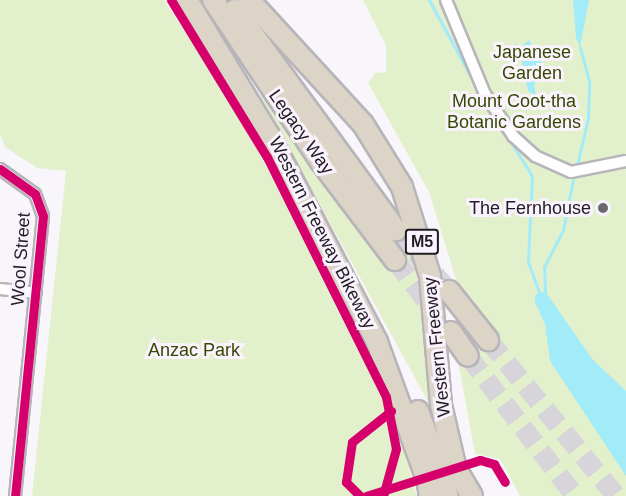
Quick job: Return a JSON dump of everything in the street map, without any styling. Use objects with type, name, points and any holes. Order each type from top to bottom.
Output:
[{"type":"highway","points":[[188,0],[270,137],[377,342],[405,382],[448,496]]},
{"type":"highway","name":"Legacy Way","points":[[213,0],[321,162],[395,260]]},
{"type":"highway","name":"Legacy Way","points":[[229,0],[396,230]]},
{"type":"highway","name":"Western Freeway","points":[[249,0],[363,124],[402,186],[430,276],[441,405],[441,475],[463,496]]},
{"type":"highway","points":[[449,291],[488,340]]},
{"type":"highway","points":[[451,333],[468,356]]},
{"type":"highway","points":[[441,475],[472,496]]},
{"type":"street","points":[[446,0],[485,94],[513,136],[535,156],[571,172],[626,161]]},
{"type":"street","name":"Wool Street","points":[[0,169],[40,202],[36,293],[15,496]]},
{"type":"street","points":[[0,289],[36,293]]},
{"type":"green space","name":"Anzac Park","points":[[0,0],[164,0],[239,114],[290,212],[382,393],[387,428],[401,441],[417,496],[32,496],[66,171],[37,168],[5,147],[0,135]]},
{"type":"green space","name":"Mount Coot-tha Botanic Gardens","points":[[363,0],[626,0],[626,496],[520,496],[500,459],[475,454],[459,366],[495,336],[458,286],[429,192],[368,83],[375,73],[386,72],[386,46]]},
{"type":"green space","points":[[264,92],[395,276],[404,248],[402,219],[419,285],[432,409],[260,95]]},
{"type":"water","points":[[573,0],[589,0],[580,47],[576,38]]},
{"type":"water","points":[[529,40],[544,67],[534,84],[536,96],[528,91],[522,61],[522,46]]},
{"type":"water","points":[[545,291],[593,360],[626,391],[626,476],[550,361],[545,324],[535,302],[535,295]]},
{"type":"waterway","points":[[429,0],[477,88]]},
{"type":"waterway","points":[[515,45],[522,48]]},
{"type":"waterway","points":[[577,165],[588,118],[589,81],[580,47]]},
{"type":"waterway","points":[[493,114],[532,176],[528,262],[539,292]]},
{"type":"waterway","points":[[545,291],[544,267],[563,230],[573,179]]},
{"type":"tunnel","points":[[396,230],[449,291]]},
{"type":"tunnel","points":[[395,260],[438,316]]},
{"type":"tunnel","points":[[488,340],[616,496]]},
{"type":"tunnel","points":[[468,356],[575,496]]},
{"type":"cycle path","name":"Western Freeway Bikeway","points":[[171,0],[267,157],[386,397],[396,449],[383,496]]},
{"type":"cycle path","points":[[0,169],[35,194],[43,216],[15,496]]},
{"type":"cycle path","points":[[360,496],[346,482],[352,442],[391,411]]},
{"type":"cycle path","points":[[366,496],[480,460],[494,464],[505,482]]},
{"type":"place","name":"The Fernhouse","points":[[603,208]]},
{"type":"park label","name":"Japanese Garden","points":[[532,63]]}]
